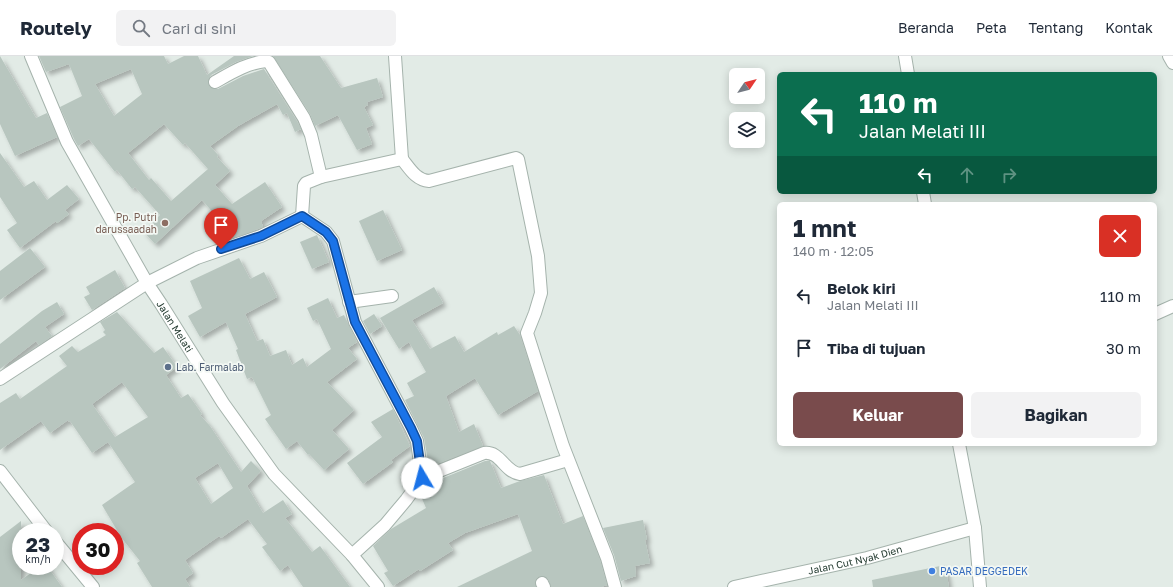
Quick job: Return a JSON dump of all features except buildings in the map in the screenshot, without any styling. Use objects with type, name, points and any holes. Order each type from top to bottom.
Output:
[{"type":"street","name":"Jalan Melati","points":[[31,56],[67,142],[147,283],[223,403],[274,474],[352,555],[378,587]]},
{"type":"street","points":[[395,56],[402,160],[418,178],[429,181],[516,158],[518,159],[538,256],[541,293],[527,333],[535,362],[568,460],[607,558],[615,587]]},
{"type":"street","points":[[905,56],[908,72]]},
{"type":"street","points":[[1169,56],[1173,63]]},
{"type":"street","points":[[215,82],[234,71],[249,65],[266,61],[269,62],[311,135],[321,177]]},
{"type":"street","points":[[302,216],[304,186],[306,183],[321,177],[402,160]]},
{"type":"street","points":[[0,379],[147,283],[197,258],[261,236],[302,216]]},
{"type":"street","points":[[302,216],[326,232],[333,241],[355,322],[417,441],[422,478]]},
{"type":"street","points":[[349,302],[392,296]]},
{"type":"street","points":[[1157,313],[1173,306]]},
{"type":"street","points":[[959,446],[975,528],[980,587]]},
{"type":"street","points":[[352,555],[385,525],[422,478],[484,453],[494,454],[515,474],[520,474],[568,460]]},
{"type":"street","points":[[0,471],[40,523]]},
{"type":"street","name":"Jalan Cut Nyak Dien","points":[[734,587],[867,558],[975,528]]},
{"type":"street","points":[[64,553],[93,587]]},
{"type":"place","name":"Pp. Putri darussaadah","points":[[165,223]]},
{"type":"place","name":"Lab. Farmalab","points":[[168,367]]},
{"type":"place","name":"PASAR DEGGEDEK","points":[[932,571]]},
{"type":"route","points":[[221,249],[261,236],[302,216],[326,232],[333,241],[355,322],[417,441],[422,478]]}]
